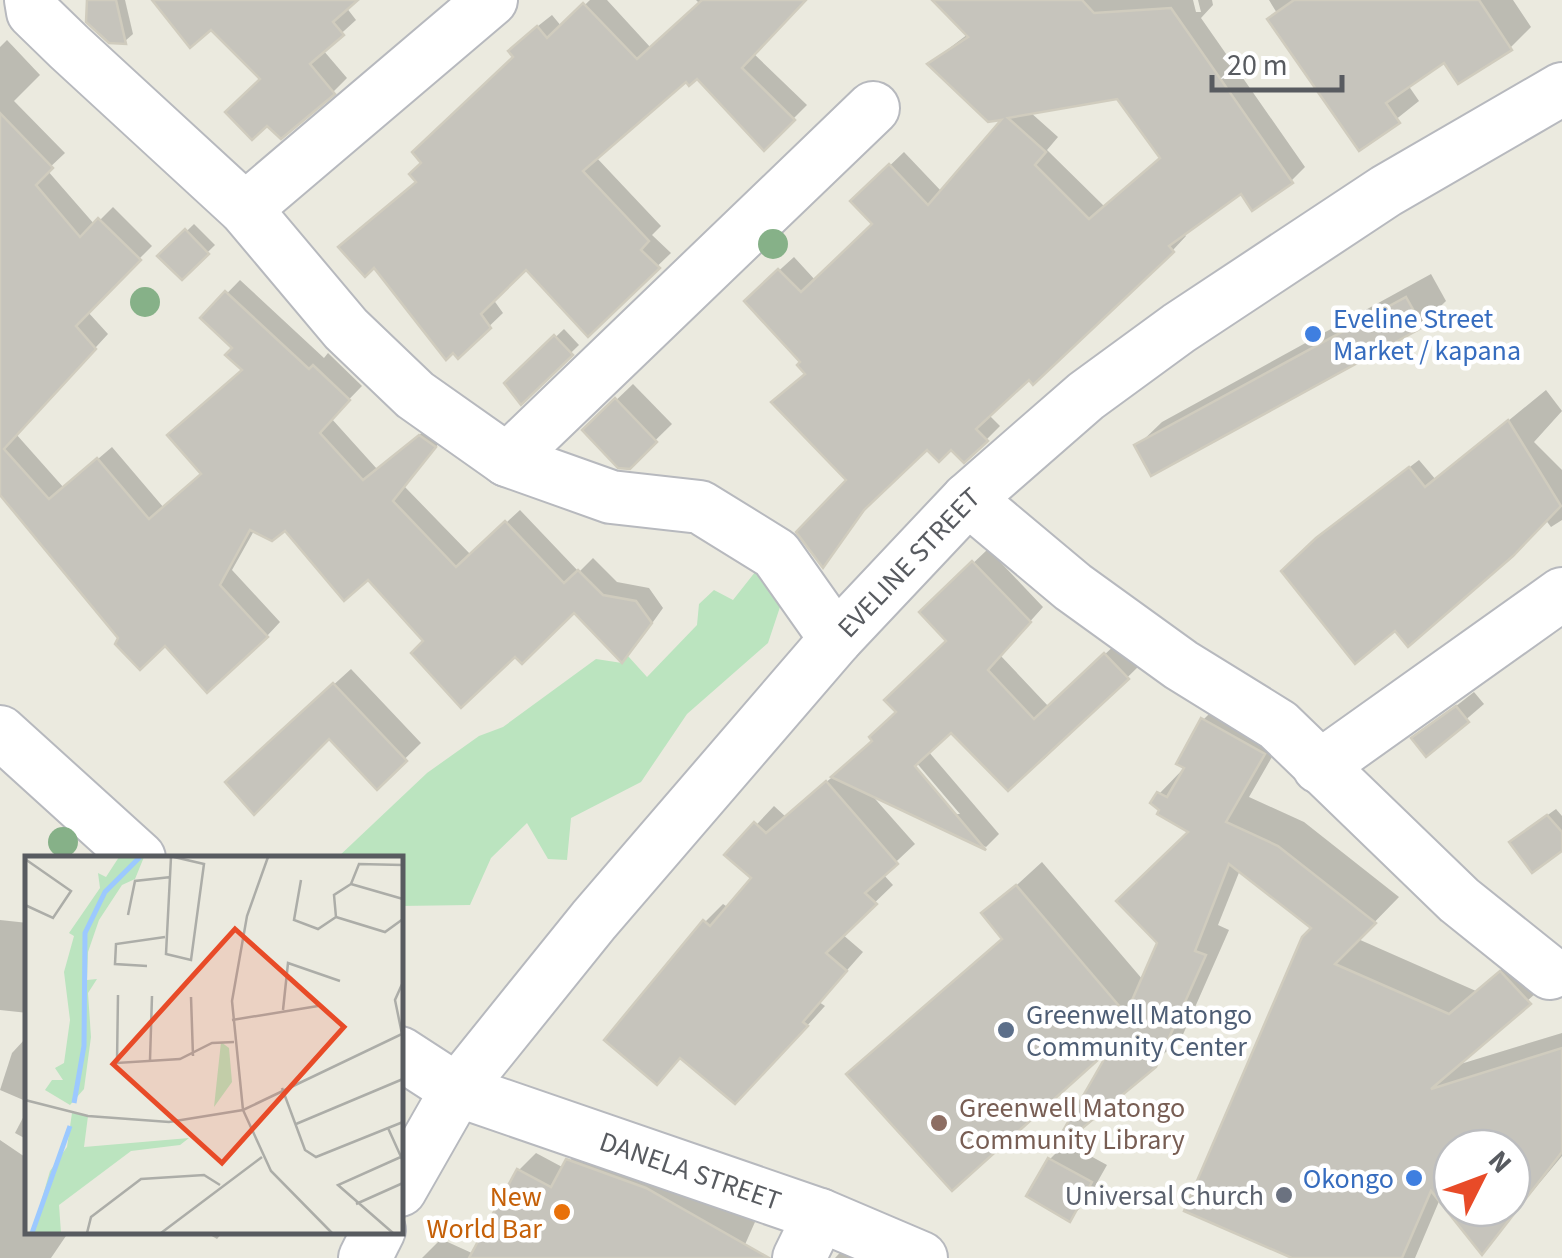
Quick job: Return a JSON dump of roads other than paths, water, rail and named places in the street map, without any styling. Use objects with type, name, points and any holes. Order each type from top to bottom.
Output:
[{"type":"street","points":[[31,0],[34,12],[69,47],[245,209],[346,330],[415,395],[507,460],[612,497],[700,507],[776,554],[836,639]]},
{"type":"street","points":[[245,209],[491,0]]},
{"type":"street","name":"EVELINE STREET","points":[[402,1186],[457,1090],[594,920],[836,639],[968,500],[1086,396],[1179,328],[1386,191],[1562,89]]},
{"type":"street","points":[[507,460],[873,108]]},
{"type":"street","points":[[968,500],[1088,598],[1181,666],[1278,724],[1459,900],[1550,972]]},
{"type":"street","points":[[1320,767],[1562,594]]},
{"type":"street","points":[[0,732],[137,856]]},
{"type":"street","name":"DANELA STREET","points":[[402,1053],[457,1090],[810,1237],[921,1258]]},
{"type":"street","points":[[364,1258],[376,1233]]},
{"type":"place","name":"Eveline Street Market / kapana","points":[[1313,334]]},
{"type":"place","name":"Greenwell Matongo Community Center","points":[[1006,1030]]},
{"type":"place","name":"Greenwell Matongo Community Library","points":[[939,1123]]},
{"type":"place","name":"Okongo","points":[[1414,1178]]},
{"type":"place","name":"Universal Church","points":[[1284,1195]]},
{"type":"place","name":"New World Bar","points":[[562,1212]]}]
